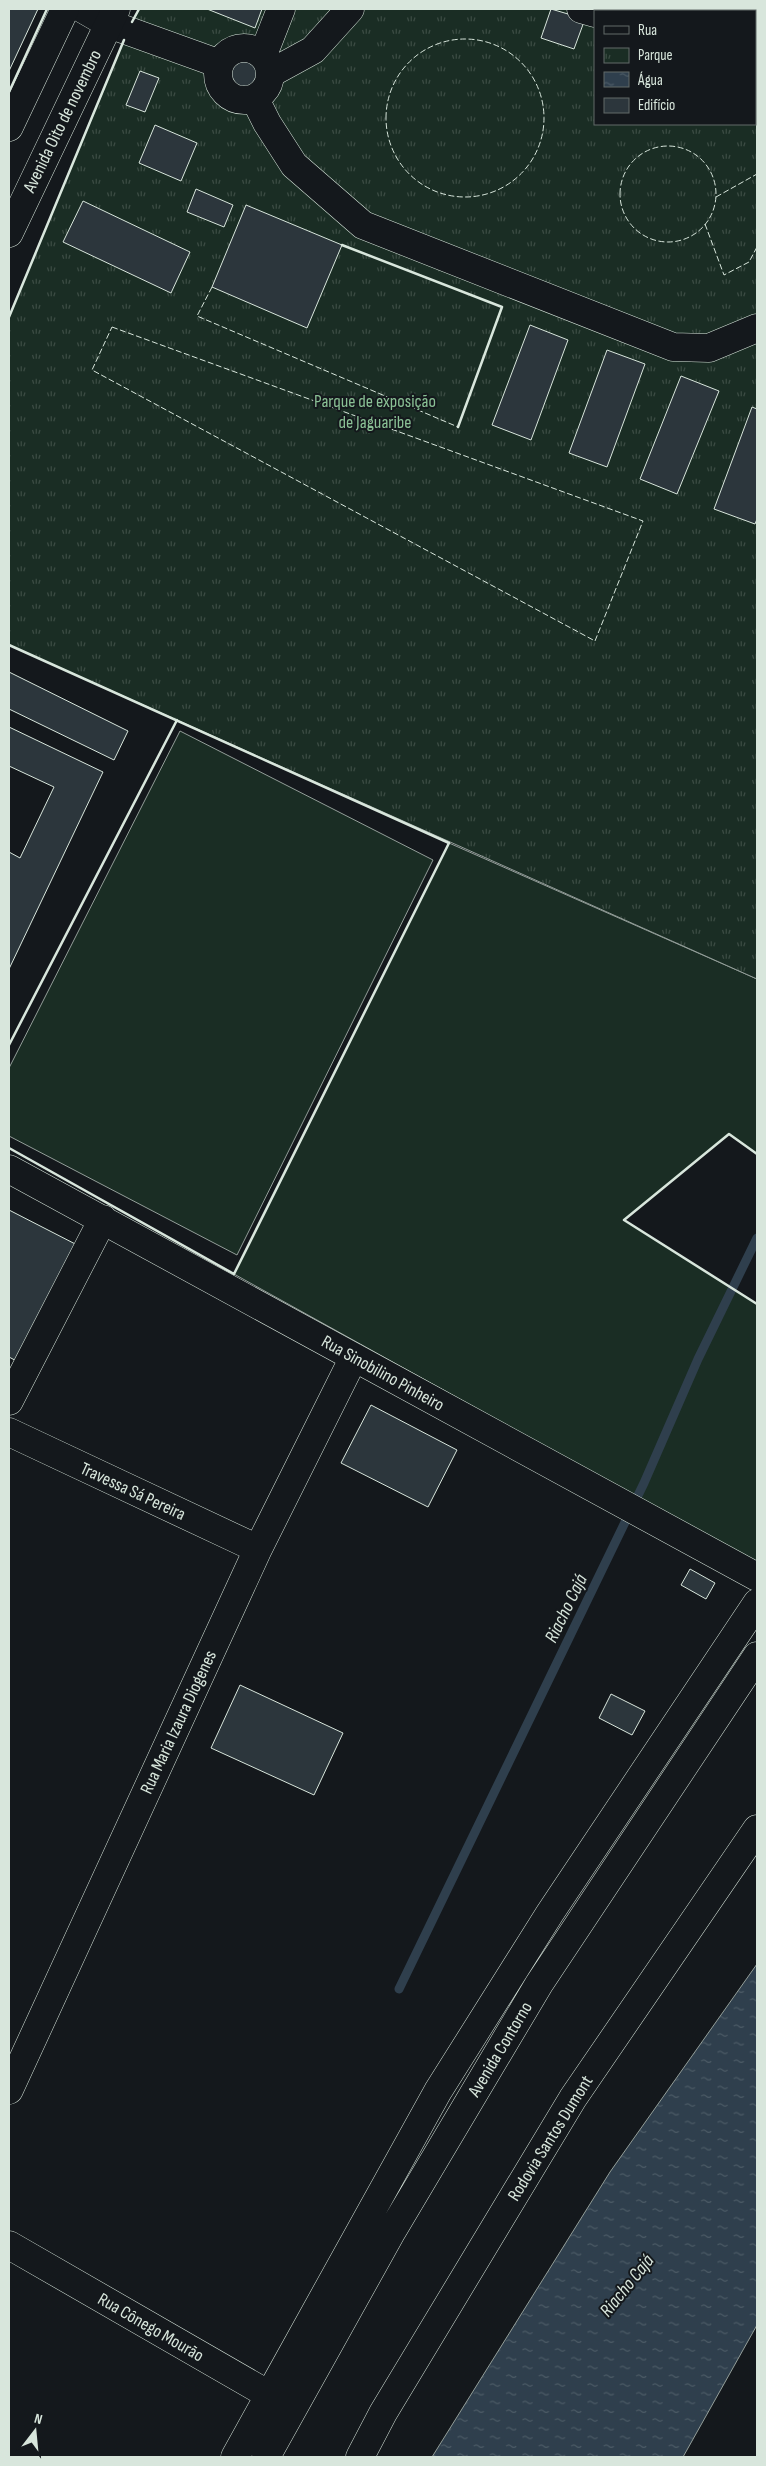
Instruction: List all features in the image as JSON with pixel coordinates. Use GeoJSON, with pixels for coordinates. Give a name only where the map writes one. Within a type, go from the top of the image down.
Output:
{"type":"FeatureCollection","features":[{"type":"Feature","properties":{"kind":"main road"},"geometry":{"type":"LineString","coordinates":[[9,126],[65,9]]}},
{"type":"Feature","properties":{"kind":"main road"},"geometry":{"type":"LineString","coordinates":[[83,9],[112,16],[220,64]]}},
{"type":"Feature","properties":{"kind":"main road"},"geometry":{"type":"LineString","coordinates":[[267,64],[244,48],[234,50],[225,55],[220,64],[217,74],[219,84],[225,93],[234,99],[244,101],[255,99],[264,92],[269,83],[267,64],[281,9]]}},
{"type":"Feature","properties":{"kind":"main road"},"geometry":{"type":"LineString","coordinates":[[267,64],[313,50],[350,9]]}},
{"type":"Feature","properties":{"kind":"main road","name":"Avenida Oito de novembro"},"geometry":{"type":"LineString","coordinates":[[9,233],[112,16]]}},
{"type":"Feature","properties":{"kind":"main road"},"geometry":{"type":"LineString","coordinates":[[255,99],[267,123],[294,165],[363,224],[673,347],[709,348],[757,328]]}},
{"type":"Feature","properties":{"kind":"main road","name":"Rua Sinobilino Pinheiro"},"geometry":{"type":"LineString","coordinates":[[9,1169],[757,1577]]}},
{"type":"Feature","properties":{"kind":"main road"},"geometry":{"type":"LineString","coordinates":[[9,1401],[103,1219]]}},
{"type":"Feature","properties":{"kind":"main road","name":"Rua Maria Izaura Diogenes"},"geometry":{"type":"LineString","coordinates":[[9,2090],[258,1549],[354,1356]]}},
{"type":"Feature","properties":{"kind":"main road","name":"Travessa Sá Pereira"},"geometry":{"type":"LineString","coordinates":[[9,1432],[258,1549]]}},
{"type":"Feature","properties":{"kind":"main road"},"geometry":{"type":"LineString","coordinates":[[235,2457],[385,2183],[476,2028],[550,1913],[757,1603]]}},
{"type":"Feature","properties":{"kind":"main road","name":"Avenida Contorno"},"geometry":{"type":"LineString","coordinates":[[266,2457],[392,2231],[539,1984],[757,1656]]}},
{"type":"Feature","properties":{"kind":"main road","name":"Rodovia Santos Dumont"},"geometry":{"type":"LineString","coordinates":[[360,2457],[383,2413],[573,2098],[757,1829]]}},
{"type":"Feature","properties":{"kind":"main road","name":"Rua Cônego Mourão"},"geometry":{"type":"LineString","coordinates":[[9,2245],[292,2408]]}},
{"type":"Feature","properties":{"kind":"green space","name":"Parque de exposição de Jaguaribe"},"geometry":{"type":"Polygon","coordinates":[[[139,9],[757,9],[757,979],[9,645],[9,317],[128,31],[139,9]]]}},
{"type":"Feature","properties":{"kind":"green space"},"geometry":{"type":"Polygon","coordinates":[[[180,731],[433,860],[237,1255],[9,1136],[9,1068],[180,731]]]}},
{"type":"Feature","properties":{"kind":"green space"},"geometry":{"type":"Polygon","coordinates":[[[449,843],[757,979],[757,1154],[729,1134],[624,1220],[757,1304],[757,1564],[234,1274],[449,843]]]}},
{"type":"Feature","properties":{"kind":"water"},"geometry":{"type":"Polygon","coordinates":[[[757,1964],[757,2325],[683,2457],[432,2457],[610,2172],[757,1964]]]}},
{"type":"Feature","properties":{"kind":"building"},"geometry":{"type":"Polygon","coordinates":[[[9,9],[38,9],[9,71],[9,9]]]}},
{"type":"Feature","properties":{"kind":"building"},"geometry":{"type":"Polygon","coordinates":[[[207,9],[262,9],[255,28],[207,9]]]}},
{"type":"Feature","properties":{"kind":"building"},"geometry":{"type":"Polygon","coordinates":[[[551,9],[585,19],[574,49],[541,38],[551,9]]]}},
{"type":"Feature","properties":{"kind":"building"},"geometry":{"type":"Polygon","coordinates":[[[244,55],[251,56],[257,61],[262,67],[262,81],[257,87],[251,92],[244,93],[237,92],[231,87],[226,81],[225,74],[226,67],[231,61],[237,56],[244,55]]]}},
{"type":"Feature","properties":{"kind":"building"},"geometry":{"type":"Polygon","coordinates":[[[140,71],[159,78],[145,112],[126,105],[140,71]]]}},
{"type":"Feature","properties":{"kind":"building"},"geometry":{"type":"Polygon","coordinates":[[[155,125],[197,143],[181,181],[139,163],[155,125]]]}},
{"type":"Feature","properties":{"kind":"building"},"geometry":{"type":"Polygon","coordinates":[[[196,189],[233,205],[224,227],[187,212],[196,189]]]}},
{"type":"Feature","properties":{"kind":"building"},"geometry":{"type":"Polygon","coordinates":[[[83,201],[190,252],[171,293],[63,242],[83,201]]]}},
{"type":"Feature","properties":{"kind":"building"},"geometry":{"type":"Polygon","coordinates":[[[246,205],[342,245],[307,328],[212,287],[246,205]]]}},
{"type":"Feature","properties":{"kind":"building"},"geometry":{"type":"Polygon","coordinates":[[[530,325],[568,340],[531,440],[492,425],[530,325]]]}},
{"type":"Feature","properties":{"kind":"building"},"geometry":{"type":"Polygon","coordinates":[[[607,350],[645,364],[607,467],[569,453],[607,350]]]}},
{"type":"Feature","properties":{"kind":"building"},"geometry":{"type":"Polygon","coordinates":[[[681,376],[719,391],[677,494],[640,479],[681,376]]]}},
{"type":"Feature","properties":{"kind":"building"},"geometry":{"type":"Polygon","coordinates":[[[752,407],[757,409],[757,519],[755,524],[714,509],[752,407]]]}},
{"type":"Feature","properties":{"kind":"building"},"geometry":{"type":"Polygon","coordinates":[[[9,672],[128,731],[114,760],[9,709],[9,672]]]}},
{"type":"Feature","properties":{"kind":"building"},"geometry":{"type":"Polygon","coordinates":[[[9,727],[103,772],[9,969],[9,852],[20,858],[54,787],[9,766],[9,727]]]}},
{"type":"Feature","properties":{"kind":"building"},"geometry":{"type":"Polygon","coordinates":[[[9,1210],[85,1249],[24,1365],[9,1357],[9,1210]]]}},
{"type":"Feature","properties":{"kind":"building"},"geometry":{"type":"Polygon","coordinates":[[[371,1405],[457,1450],[428,1507],[341,1463],[371,1405]]]}},
{"type":"Feature","properties":{"kind":"building"},"geometry":{"type":"Polygon","coordinates":[[[690,1569],[715,1583],[706,1599],[681,1585],[690,1569]]]}},
{"type":"Feature","properties":{"kind":"building"},"geometry":{"type":"Polygon","coordinates":[[[240,1685],[343,1733],[314,1795],[211,1748],[240,1685]]]}},
{"type":"Feature","properties":{"kind":"building"},"geometry":{"type":"Polygon","coordinates":[[[611,1694],[645,1711],[632,1735],[599,1718],[611,1694]]]}},
{"type":"Feature","properties":{"kind":"waterway","name":"Riacho Cajá"},"geometry":{"type":"LineString","coordinates":[[399,1989],[644,1483],[698,1359],[757,1238]]}},
{"type":"Feature","properties":{"kind":"fence"},"geometry":{"type":"LineString","coordinates":[[473,39],[488,42],[502,48],[521,62],[531,74],[541,95],[544,118],[541,141],[531,162],[521,174],[509,184],[488,194],[473,197],[457,197],[442,194],[421,184],[399,162],[387,133],[386,110],[389,95],[399,74],[421,52],[450,40],[473,39]]}},
{"type":"Feature","properties":{"kind":"fence"},"geometry":{"type":"LineString","coordinates":[[668,146],[686,150],[702,160],[712,176],[716,194],[712,212],[702,228],[686,238],[668,242],[650,238],[634,228],[624,212],[620,194],[624,176],[634,160],[650,150],[668,146]]}},
{"type":"Feature","properties":{"kind":"fence"},"geometry":{"type":"LineString","coordinates":[[716,197],[757,174]]}},
{"type":"Feature","properties":{"kind":"fence"},"geometry":{"type":"LineString","coordinates":[[705,224],[724,275],[749,262],[757,247]]}},
{"type":"Feature","properties":{"kind":"fence"},"geometry":{"type":"LineString","coordinates":[[212,287],[197,316],[458,427]]}},
{"type":"Feature","properties":{"kind":"fence"},"geometry":{"type":"LineString","coordinates":[[112,327],[643,521],[595,641],[92,370],[112,327]]}},
{"type":"Feature","properties":{"kind":"wall"},"geometry":{"type":"LineString","coordinates":[[9,92],[47,9]]}},
{"type":"Feature","properties":{"kind":"wall"},"geometry":{"type":"LineString","coordinates":[[132,22],[139,9]]}},
{"type":"Feature","properties":{"kind":"wall"},"geometry":{"type":"LineString","coordinates":[[9,317],[124,40]]}},
{"type":"Feature","properties":{"kind":"wall"},"geometry":{"type":"LineString","coordinates":[[342,245],[502,307],[458,427]]}},
{"type":"Feature","properties":{"kind":"wall"},"geometry":{"type":"LineString","coordinates":[[9,645],[449,843],[234,1274],[9,1148]]}},
{"type":"Feature","properties":{"kind":"wall"},"geometry":{"type":"LineString","coordinates":[[9,1045],[177,720]]}},
{"type":"Feature","properties":{"kind":"wall"},"geometry":{"type":"LineString","coordinates":[[757,1154],[729,1134],[624,1220],[757,1304]]}}]}
